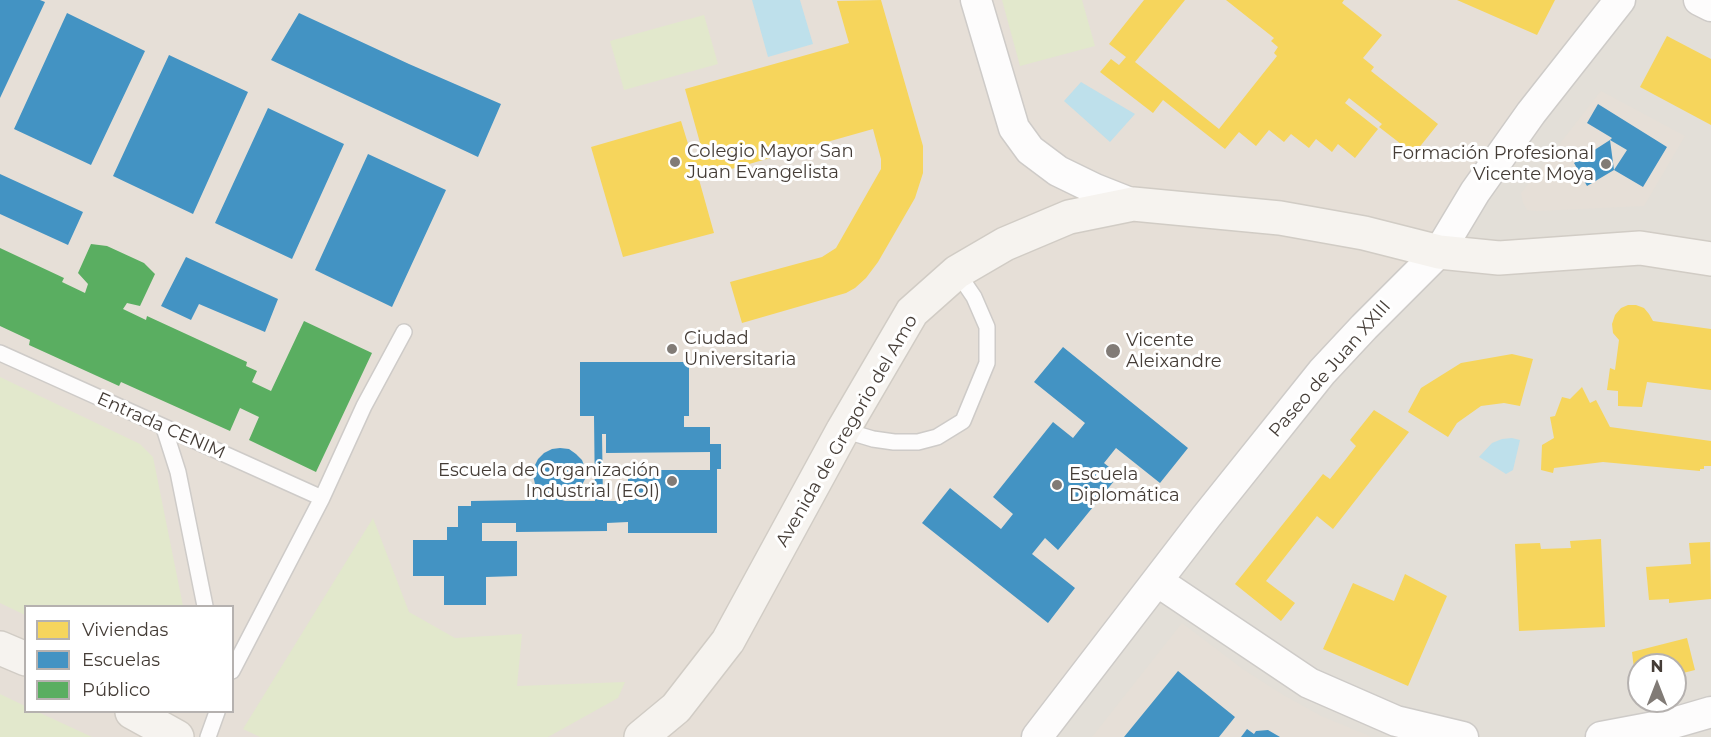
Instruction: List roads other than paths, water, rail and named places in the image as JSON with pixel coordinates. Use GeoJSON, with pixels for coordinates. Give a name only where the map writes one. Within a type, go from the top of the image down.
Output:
{"type":"FeatureCollection","features":[{"type":"Feature","properties":{"kind":"street"},"geometry":{"type":"LineString","coordinates":[[976,0],[1014,128],[1030,150],[1058,171],[1133,204]]}},
{"type":"Feature","properties":{"kind":"street","name":"Paseo de Juan XXIII"},"geometry":{"type":"LineString","coordinates":[[1037,737],[1206,517],[1322,372],[1439,252],[1475,192],[1525,122],[1620,0]]}},
{"type":"Feature","properties":{"kind":"street"},"geometry":{"type":"LineString","coordinates":[[1699,0],[1711,6]]}},
{"type":"Feature","properties":{"kind":"street","name":"Avenida de Gregorio del Amo"},"geometry":{"type":"LineString","coordinates":[[641,737],[676,708],[728,641],[843,430],[912,312],[957,272],[1005,244],[1069,217],[1133,204],[1280,218],[1355,231],[1439,252],[1513,258],[1640,248],[1711,259]]}},
{"type":"Feature","properties":{"kind":"street"},"geometry":{"type":"LineString","coordinates":[[1157,581],[1309,683],[1396,721],[1459,737]]}},
{"type":"Feature","properties":{"kind":"street"},"geometry":{"type":"LineString","coordinates":[[0,648],[24,658]]}},
{"type":"Feature","properties":{"kind":"street"},"geometry":{"type":"LineString","coordinates":[[1601,737],[1670,724],[1711,712]]}},
{"type":"Feature","properties":{"kind":"street"},"geometry":{"type":"LineString","coordinates":[[135,713],[177,737]]}},
{"type":"Feature","properties":{"kind":"lane"},"geometry":{"type":"LineString","coordinates":[[843,430],[884,441],[918,442],[937,437],[963,421],[987,363],[987,327],[974,297],[957,272]]}},
{"type":"Feature","properties":{"kind":"lane"},"geometry":{"type":"LineString","coordinates":[[234,667],[322,498],[364,405],[404,332]]}},
{"type":"Feature","properties":{"kind":"lane","name":"Entrada CENIM"},"geometry":{"type":"LineString","coordinates":[[0,353],[322,498]]}},
{"type":"Feature","properties":{"kind":"lane"},"geometry":{"type":"LineString","coordinates":[[164,428],[178,472],[205,605]]}},
{"type":"Feature","properties":{"kind":"lane"},"geometry":{"type":"LineString","coordinates":[[208,737],[216,713]]}},
{"type":"Feature","properties":{"kind":"water"},"geometry":{"type":"Polygon","coordinates":[[[752,0],[800,0],[813,44],[768,57],[752,0]]]}},
{"type":"Feature","properties":{"kind":"water"},"geometry":{"type":"Polygon","coordinates":[[[1081,82],[1135,114],[1110,142],[1064,101],[1081,82]]]}},
{"type":"Feature","properties":{"kind":"water"},"geometry":{"type":"Polygon","coordinates":[[[1512,438],[1520,440],[1513,470],[1506,474],[1479,457],[1492,443],[1512,438]]]}},
{"type":"Feature","properties":{"kind":"place","name":"Colegio Mayor San Juan Evangelista"},"geometry":{"type":"Point","coordinates":[675,162]}},
{"type":"Feature","properties":{"kind":"place","name":"Formación Profesional Vicente Moya"},"geometry":{"type":"Point","coordinates":[1606,164]}},
{"type":"Feature","properties":{"kind":"place","name":"Ciudad Universitaria"},"geometry":{"type":"Point","coordinates":[672,349]}},
{"type":"Feature","properties":{"kind":"place","name":"Vicente Aleixandre"},"geometry":{"type":"Point","coordinates":[1113,351]}},
{"type":"Feature","properties":{"kind":"place","name":"Escuela de Organización Industrial (EOI)"},"geometry":{"type":"Point","coordinates":[672,481]}},
{"type":"Feature","properties":{"kind":"place","name":"Escuela Diplomática"},"geometry":{"type":"Point","coordinates":[1057,485]}}]}
